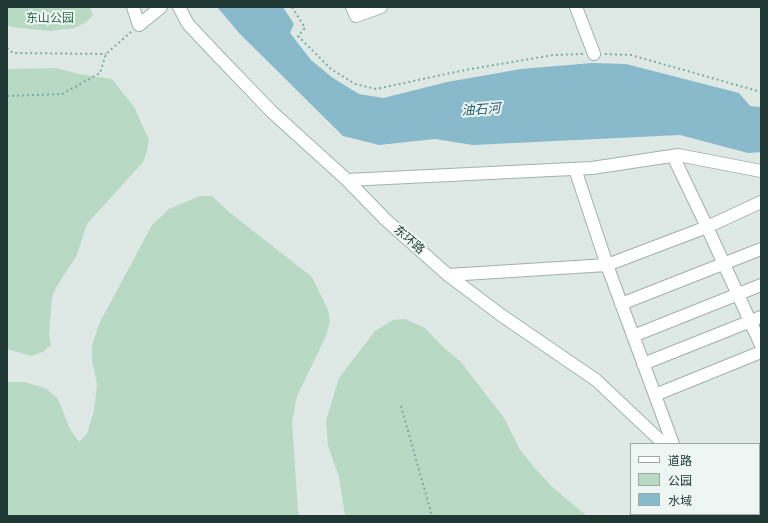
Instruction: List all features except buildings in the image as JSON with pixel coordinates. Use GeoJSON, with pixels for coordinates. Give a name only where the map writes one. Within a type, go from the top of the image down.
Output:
{"type":"FeatureCollection","features":[{"type":"Feature","properties":{"kind":"street"},"geometry":{"type":"LineString","coordinates":[[133,7],[139,25],[161,7]]}},
{"type":"Feature","properties":{"kind":"street","name":"东环路"},"geometry":{"type":"LineString","coordinates":[[179,7],[188,24],[272,112],[347,180],[386,220],[448,274],[501,315],[596,380],[663,443]]}},
{"type":"Feature","properties":{"kind":"street"},"geometry":{"type":"LineString","coordinates":[[354,11],[381,7]]}},
{"type":"Feature","properties":{"kind":"street"},"geometry":{"type":"LineString","coordinates":[[576,7],[594,54]]}},
{"type":"Feature","properties":{"kind":"street"},"geometry":{"type":"LineString","coordinates":[[347,180],[592,168],[673,156],[761,171]]}},
{"type":"Feature","properties":{"kind":"street"},"geometry":{"type":"LineString","coordinates":[[673,156],[738,294],[756,319],[761,345]]}},
{"type":"Feature","properties":{"kind":"street"},"geometry":{"type":"LineString","coordinates":[[575,169],[607,265],[673,443]]}},
{"type":"Feature","properties":{"kind":"street"},"geometry":{"type":"LineString","coordinates":[[448,274],[607,265],[707,227],[761,202]]}},
{"type":"Feature","properties":{"kind":"street"},"geometry":{"type":"LineString","coordinates":[[621,304],[761,249]]}},
{"type":"Feature","properties":{"kind":"street"},"geometry":{"type":"LineString","coordinates":[[633,336],[761,285]]}},
{"type":"Feature","properties":{"kind":"street"},"geometry":{"type":"LineString","coordinates":[[643,364],[756,319]]}},
{"type":"Feature","properties":{"kind":"street"},"geometry":{"type":"LineString","coordinates":[[655,395],[761,352]]}},
{"type":"Feature","properties":{"kind":"path"},"geometry":{"type":"LineString","coordinates":[[292,7],[306,28],[298,36],[332,69],[355,84],[376,89],[465,70],[553,55],[594,54],[631,55],[761,92]]}},
{"type":"Feature","properties":{"kind":"path"},"geometry":{"type":"LineString","coordinates":[[7,96],[62,94],[100,74],[106,54],[139,25]]}},
{"type":"Feature","properties":{"kind":"path"},"geometry":{"type":"LineString","coordinates":[[7,48],[14,53],[106,54]]}},
{"type":"Feature","properties":{"kind":"path"},"geometry":{"type":"LineString","coordinates":[[401,406],[432,516]]}},
{"type":"Feature","properties":{"kind":"green space","name":"东山公园"},"geometry":{"type":"Polygon","coordinates":[[[7,7],[90,7],[93,15],[85,23],[74,28],[50,31],[12,27],[7,25],[7,7]]]}},
{"type":"Feature","properties":{"kind":"green space"},"geometry":{"type":"Polygon","coordinates":[[[56,68],[79,74],[112,79],[134,107],[149,140],[143,162],[87,224],[77,255],[57,286],[52,297],[49,334],[51,345],[43,352],[31,356],[7,349],[7,69],[56,68]]]}},
{"type":"Feature","properties":{"kind":"green space"},"geometry":{"type":"Polygon","coordinates":[[[200,196],[212,196],[229,212],[312,277],[328,310],[330,321],[326,336],[297,396],[292,422],[298,511],[300,516],[7,516],[7,382],[25,382],[47,389],[58,399],[70,429],[79,442],[87,434],[94,410],[97,384],[92,360],[92,345],[99,324],[152,225],[169,209],[200,196]]]}},
{"type":"Feature","properties":{"kind":"green space"},"geometry":{"type":"Polygon","coordinates":[[[405,319],[425,328],[443,347],[461,362],[504,418],[520,450],[551,486],[587,516],[345,516],[339,477],[328,446],[326,421],[339,378],[375,331],[393,320],[405,319]]]}},
{"type":"Feature","properties":{"kind":"water","name":"油石河"},"geometry":{"type":"Polygon","coordinates":[[[217,7],[283,7],[294,24],[290,33],[311,60],[333,78],[359,94],[383,98],[447,82],[521,69],[592,63],[626,64],[739,93],[750,106],[761,107],[761,152],[748,153],[680,135],[473,145],[435,139],[379,145],[343,136],[240,34],[217,7]]]}}]}
